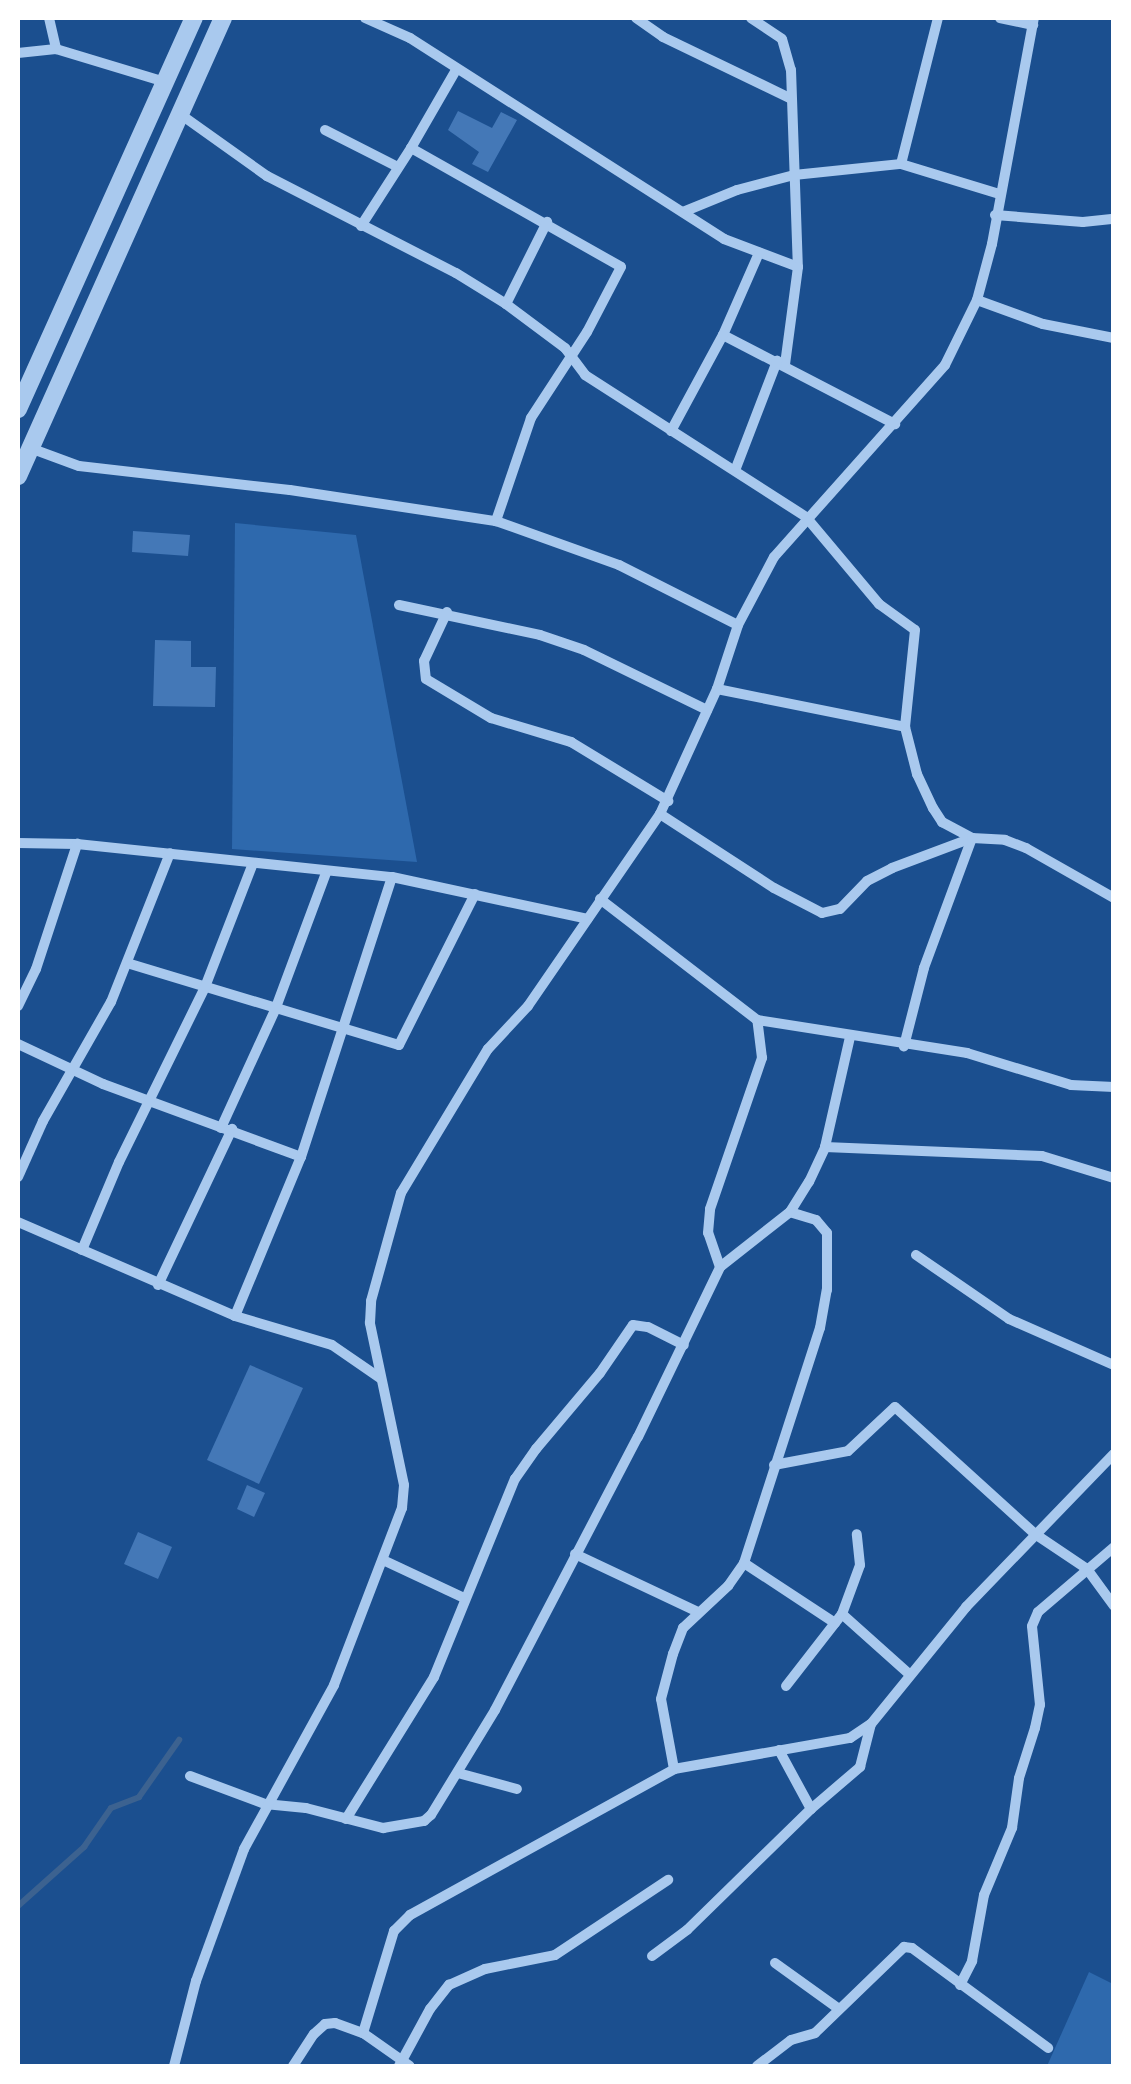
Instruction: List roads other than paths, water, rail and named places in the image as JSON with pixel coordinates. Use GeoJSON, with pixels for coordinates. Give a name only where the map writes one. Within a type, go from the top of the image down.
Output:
{"type":"FeatureCollection","features":[{"type":"Feature","properties":{"kind":"street"},"geometry":{"type":"LineString","coordinates":[[49,18],[56,50]]}},
{"type":"Feature","properties":{"kind":"street"},"geometry":{"type":"LineString","coordinates":[[18,409],[194,18]]}},
{"type":"Feature","properties":{"kind":"street"},"geometry":{"type":"LineString","coordinates":[[18,476],[223,18]]}},
{"type":"Feature","properties":{"kind":"street"},"geometry":{"type":"LineString","coordinates":[[364,18],[410,38],[724,239],[798,266]]}},
{"type":"Feature","properties":{"kind":"street"},"geometry":{"type":"LineString","coordinates":[[636,18],[663,37],[790,98]]}},
{"type":"Feature","properties":{"kind":"street"},"geometry":{"type":"LineString","coordinates":[[736,468],[781,363],[798,266],[790,53],[772,30],[751,18]]}},
{"type":"Feature","properties":{"kind":"street"},"geometry":{"type":"LineString","coordinates":[[900,164],[938,18]]}},
{"type":"Feature","properties":{"kind":"street"},"geometry":{"type":"LineString","coordinates":[[174,2066],[196,1982],[265,1804],[334,1685],[404,1496],[370,1323],[372,1300],[402,1193],[488,1049],[528,1006],[668,801],[717,689],[738,624],[774,557],[945,365],[977,300],[1034,21],[1000,18]]}},
{"type":"Feature","properties":{"kind":"street"},"geometry":{"type":"LineString","coordinates":[[18,52],[56,50],[165,82]]}},
{"type":"Feature","properties":{"kind":"street"},"geometry":{"type":"LineString","coordinates":[[361,226],[456,70]]}},
{"type":"Feature","properties":{"kind":"street"},"geometry":{"type":"LineString","coordinates":[[180,114],[268,176],[456,273],[506,304],[572,356],[585,375],[671,432],[736,468],[806,517],[879,604],[915,630],[906,727],[917,774],[942,822],[972,838]]}},
{"type":"Feature","properties":{"kind":"street"},"geometry":{"type":"LineString","coordinates":[[326,130],[398,168]]}},
{"type":"Feature","properties":{"kind":"street"},"geometry":{"type":"LineString","coordinates":[[411,148],[620,265],[572,356],[548,388],[522,436],[496,522]]}},
{"type":"Feature","properties":{"kind":"street"},"geometry":{"type":"LineString","coordinates":[[683,212],[737,190],[794,175],[900,164],[999,194]]}},
{"type":"Feature","properties":{"kind":"street"},"geometry":{"type":"LineString","coordinates":[[995,215],[1084,222],[1114,219]]}},
{"type":"Feature","properties":{"kind":"street"},"geometry":{"type":"LineString","coordinates":[[506,304],[548,222]]}},
{"type":"Feature","properties":{"kind":"street"},"geometry":{"type":"LineString","coordinates":[[671,432],[760,252]]}},
{"type":"Feature","properties":{"kind":"street"},"geometry":{"type":"LineString","coordinates":[[977,300],[1043,324],[1114,338]]}},
{"type":"Feature","properties":{"kind":"street"},"geometry":{"type":"LineString","coordinates":[[722,335],[894,424]]}},
{"type":"Feature","properties":{"kind":"street"},"geometry":{"type":"LineString","coordinates":[[30,448],[79,466],[271,488],[496,522],[619,565],[738,624]]}},
{"type":"Feature","properties":{"kind":"street"},"geometry":{"type":"LineString","coordinates":[[399,605],[446,612],[584,650],[707,710]]}},
{"type":"Feature","properties":{"kind":"street"},"geometry":{"type":"LineString","coordinates":[[446,612],[424,661],[426,678],[492,718],[571,742],[668,801]]}},
{"type":"Feature","properties":{"kind":"street"},"geometry":{"type":"LineString","coordinates":[[717,689],[906,727]]}},
{"type":"Feature","properties":{"kind":"street"},"geometry":{"type":"LineString","coordinates":[[660,814],[786,896],[822,913],[840,909],[867,882],[892,868],[972,838],[1005,840],[1026,848],[1114,898]]}},
{"type":"Feature","properties":{"kind":"street"},"geometry":{"type":"LineString","coordinates":[[904,1046],[929,954],[972,838]]}},
{"type":"Feature","properties":{"kind":"street"},"geometry":{"type":"LineString","coordinates":[[18,843],[77,844],[392,877],[588,918]]}},
{"type":"Feature","properties":{"kind":"street"},"geometry":{"type":"LineString","coordinates":[[18,1006],[36,968],[77,844]]}},
{"type":"Feature","properties":{"kind":"street"},"geometry":{"type":"LineString","coordinates":[[18,1177],[71,1070],[111,1002],[170,853]]}},
{"type":"Feature","properties":{"kind":"street"},"geometry":{"type":"LineString","coordinates":[[82,1250],[119,1162],[205,987],[253,863]]}},
{"type":"Feature","properties":{"kind":"street"},"geometry":{"type":"LineString","coordinates":[[158,1285],[275,1010],[326,873]]}},
{"type":"Feature","properties":{"kind":"street"},"geometry":{"type":"LineString","coordinates":[[235,1316],[301,1157],[392,877]]}},
{"type":"Feature","properties":{"kind":"street"},"geometry":{"type":"LineString","coordinates":[[126,963],[275,1010],[401,1043],[475,894]]}},
{"type":"Feature","properties":{"kind":"street"},"geometry":{"type":"LineString","coordinates":[[600,899],[757,1020],[967,1053],[1071,1085],[1114,1087]]}},
{"type":"Feature","properties":{"kind":"street"},"geometry":{"type":"LineString","coordinates":[[720,1267],[708,1233],[710,1209],[762,1058],[757,1020]]}},
{"type":"Feature","properties":{"kind":"street"},"geometry":{"type":"LineString","coordinates":[[190,1776],[265,1804],[383,1828],[424,1821],[458,1773],[684,1345],[720,1267],[790,1212],[825,1147],[850,1037]]}},
{"type":"Feature","properties":{"kind":"street"},"geometry":{"type":"LineString","coordinates":[[18,1044],[151,1103],[301,1157]]}},
{"type":"Feature","properties":{"kind":"street"},"geometry":{"type":"LineString","coordinates":[[825,1147],[1042,1156],[1114,1178]]}},
{"type":"Feature","properties":{"kind":"street"},"geometry":{"type":"LineString","coordinates":[[674,1769],[662,1700],[683,1628],[728,1586],[744,1563],[820,1328],[826,1290],[826,1233],[816,1220],[790,1212]]}},
{"type":"Feature","properties":{"kind":"street"},"geometry":{"type":"LineString","coordinates":[[18,1222],[235,1316],[332,1346],[380,1378]]}},
{"type":"Feature","properties":{"kind":"street"},"geometry":{"type":"LineString","coordinates":[[916,1255],[1010,1318],[1114,1365]]}},
{"type":"Feature","properties":{"kind":"street"},"geometry":{"type":"LineString","coordinates":[[346,1819],[417,1709],[448,1647],[464,1598],[515,1479],[600,1373],[625,1334],[640,1324],[684,1345]]}},
{"type":"Feature","properties":{"kind":"street"},"geometry":{"type":"LineString","coordinates":[[774,1465],[848,1451],[895,1407],[1035,1534],[1087,1569],[1114,1606]]}},
{"type":"Feature","properties":{"kind":"street"},"geometry":{"type":"LineString","coordinates":[[652,1956],[687,1930],[860,1767],[872,1724],[909,1674],[1035,1534],[1114,1454]]}},
{"type":"Feature","properties":{"kind":"street"},"geometry":{"type":"LineString","coordinates":[[786,1686],[838,1618],[860,1564],[857,1534]]}},
{"type":"Feature","properties":{"kind":"street"},"geometry":{"type":"LineString","coordinates":[[960,1985],[972,1962],[984,1895],[1012,1828],[1019,1778],[1040,1705],[1032,1626],[1038,1612],[1114,1547]]}},
{"type":"Feature","properties":{"kind":"street"},"geometry":{"type":"LineString","coordinates":[[575,1554],[698,1612]]}},
{"type":"Feature","properties":{"kind":"street"},"geometry":{"type":"LineString","coordinates":[[383,1560],[464,1598]]}},
{"type":"Feature","properties":{"kind":"street"},"geometry":{"type":"LineString","coordinates":[[744,1563],[838,1618],[909,1674]]}},
{"type":"Feature","properties":{"kind":"street"},"geometry":{"type":"LineString","coordinates":[[362,2033],[400,1923],[674,1769],[850,1738],[872,1724]]}},
{"type":"Feature","properties":{"kind":"street"},"geometry":{"type":"LineString","coordinates":[[779,1750],[811,1810]]}},
{"type":"Feature","properties":{"kind":"street"},"geometry":{"type":"LineString","coordinates":[[458,1773],[517,1789]]}},
{"type":"Feature","properties":{"kind":"street"},"geometry":{"type":"LineString","coordinates":[[293,2066],[325,2024],[362,2033],[404,2065],[430,2009],[449,1985],[485,1968],[555,1955],[668,1880]]}},
{"type":"Feature","properties":{"kind":"street"},"geometry":{"type":"LineString","coordinates":[[757,2066],[792,2040],[815,2033],[904,1947],[912,1948],[1048,2048]]}},
{"type":"Feature","properties":{"kind":"street"},"geometry":{"type":"LineString","coordinates":[[775,1963],[839,2009]]}},
{"type":"Feature","properties":{"kind":"waterway"},"geometry":{"type":"LineString","coordinates":[[18,1906],[84,1847],[111,1808],[139,1797],[179,1740]]}}]}
